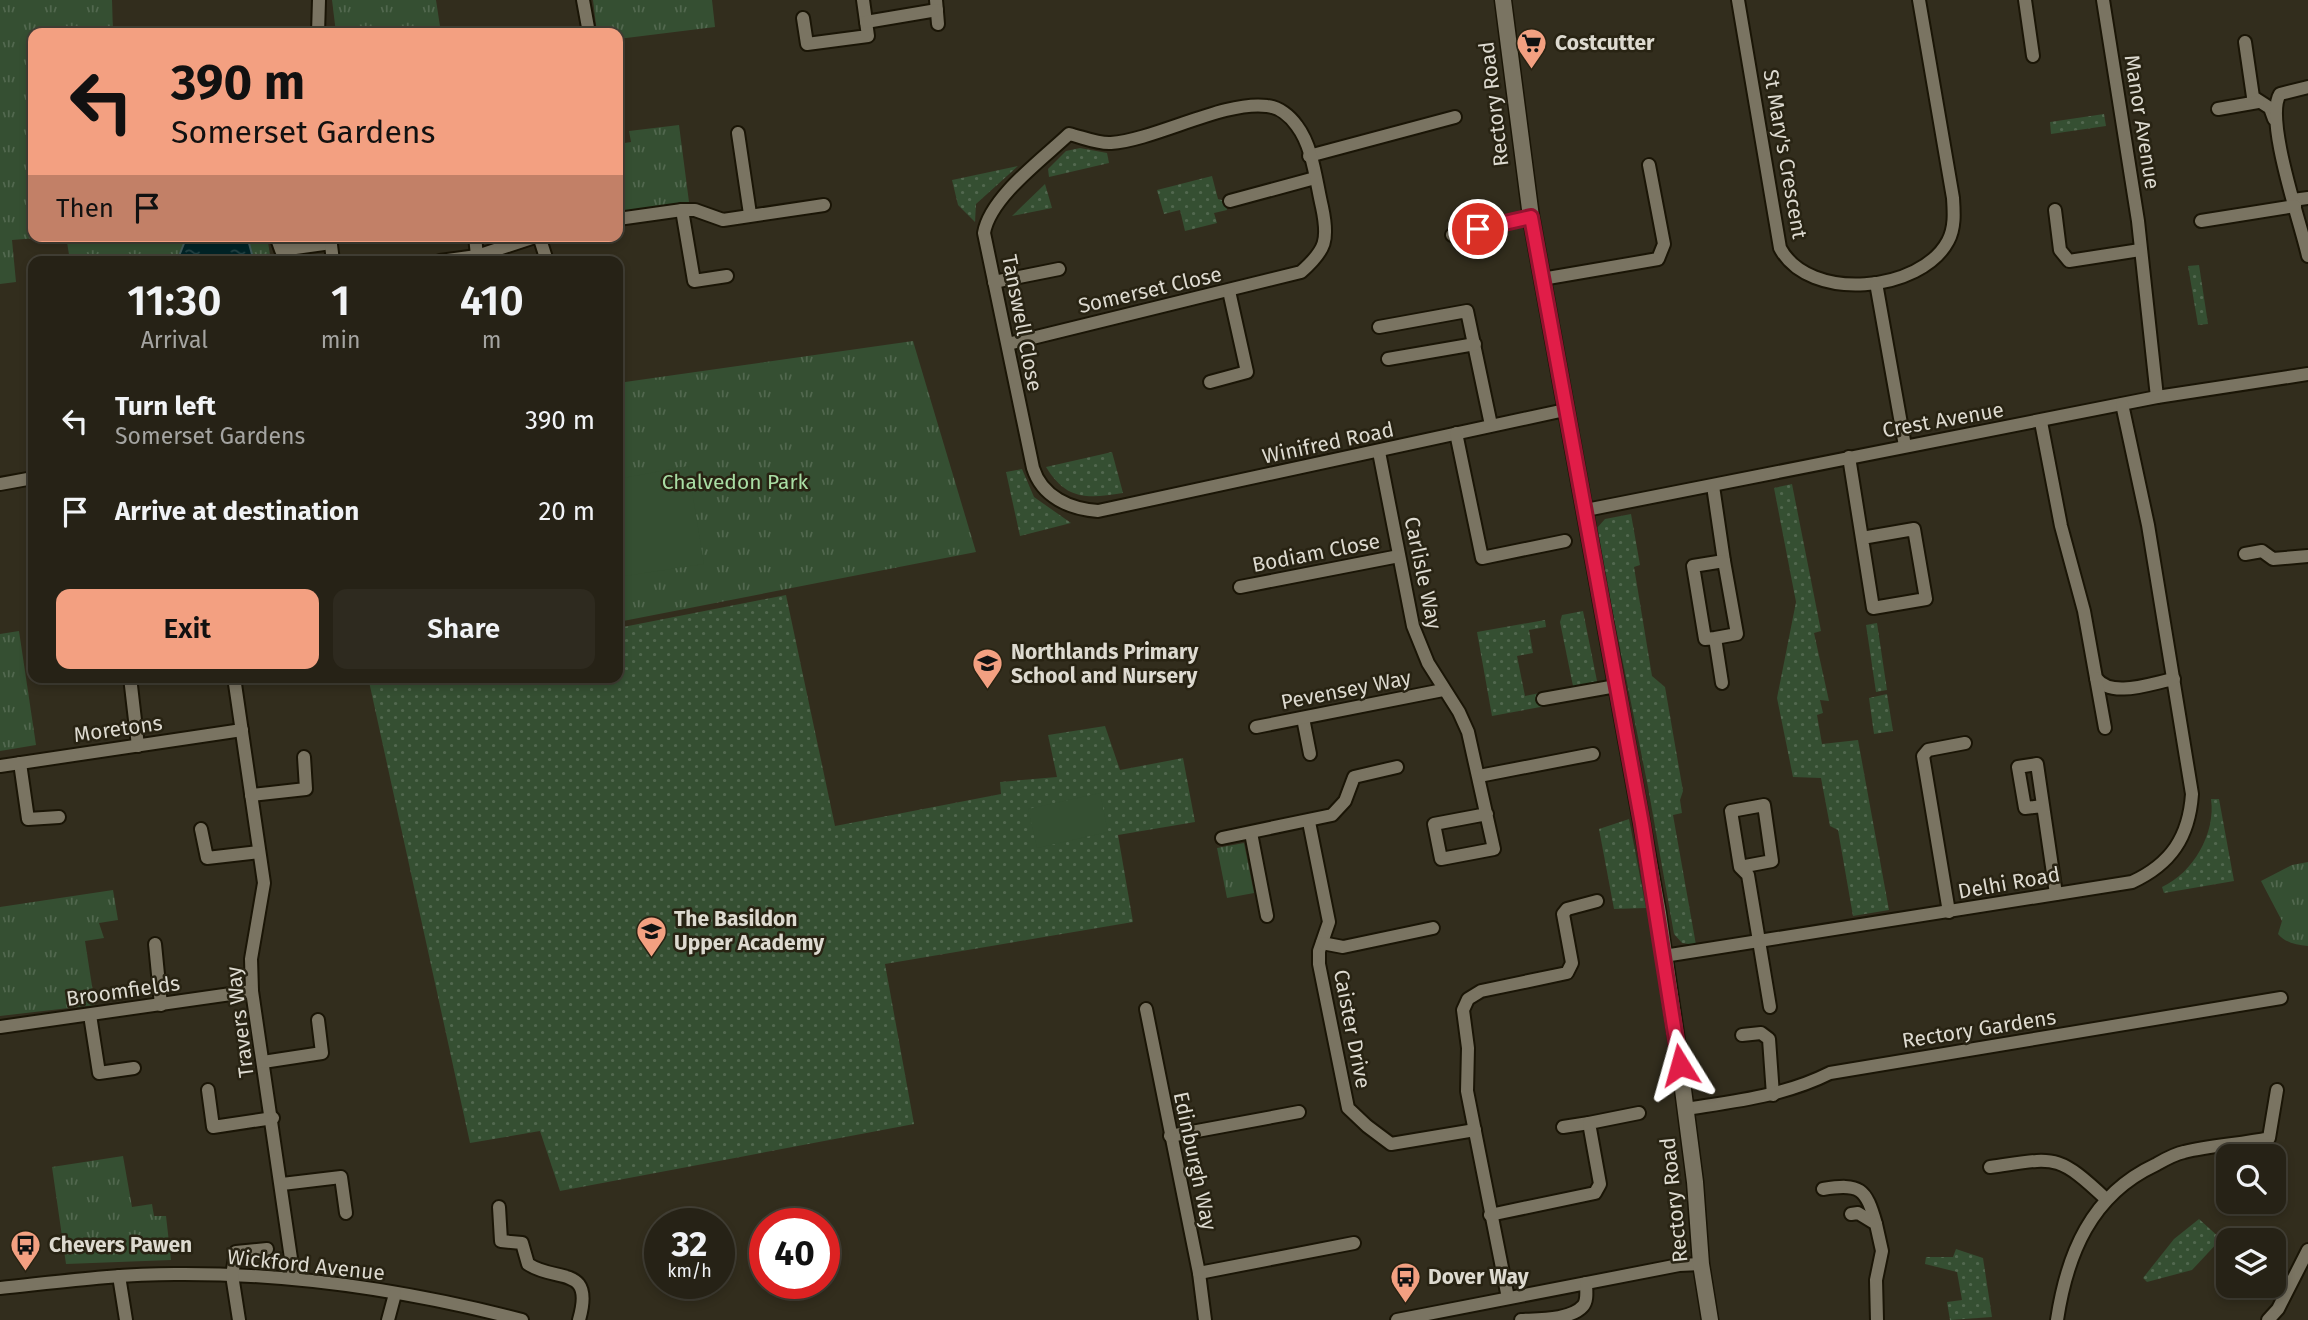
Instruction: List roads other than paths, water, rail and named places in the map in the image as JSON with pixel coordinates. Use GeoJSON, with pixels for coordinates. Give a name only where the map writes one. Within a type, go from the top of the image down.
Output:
{"type":"FeatureCollection","features":[{"type":"Feature","properties":{"kind":"street"},"geometry":{"type":"LineString","coordinates":[[317,28],[319,0]]}},
{"type":"Feature","properties":{"kind":"street"},"geometry":{"type":"LineString","coordinates":[[583,0],[588,28]]}},
{"type":"Feature","properties":{"kind":"street"},"geometry":{"type":"LineString","coordinates":[[803,18],[807,44],[867,36],[863,0]]}},
{"type":"Feature","properties":{"kind":"street","name":"Rectory Road"},"geometry":{"type":"LineString","coordinates":[[1503,0],[1531,217],[1579,492],[1586,510],[1664,956],[1686,1109],[1702,1246],[1701,1264],[1710,1320]]}},
{"type":"Feature","properties":{"kind":"street","name":"St Mary's Crescent"},"geometry":{"type":"LineString","coordinates":[[1738,0],[1780,248],[1794,268],[1812,278],[1838,285],[1876,283],[1912,271],[1938,255],[1948,241],[1954,222],[1953,198],[1919,0]]}},
{"type":"Feature","properties":{"kind":"street"},"geometry":{"type":"LineString","coordinates":[[2025,0],[2033,57]]}},
{"type":"Feature","properties":{"kind":"street","name":"Manor Avenue"},"geometry":{"type":"LineString","coordinates":[[2104,0],[2140,250],[2157,397]]}},
{"type":"Feature","properties":{"kind":"street"},"geometry":{"type":"LineString","coordinates":[[866,22],[937,11]]}},
{"type":"Feature","properties":{"kind":"street"},"geometry":{"type":"LineString","coordinates":[[2245,42],[2253,97],[2270,108],[2276,124],[2308,256]]}},
{"type":"Feature","properties":{"kind":"street"},"geometry":{"type":"LineString","coordinates":[[2276,124],[2276,99],[2280,94],[2308,87]]}},
{"type":"Feature","properties":{"kind":"street"},"geometry":{"type":"LineString","coordinates":[[2218,108],[2258,102]]}},
{"type":"Feature","properties":{"kind":"street","name":"Tanswell Close"},"geometry":{"type":"LineString","coordinates":[[1098,511],[1063,503],[1051,496],[1035,476],[984,233],[985,223],[1003,197],[1069,134],[1112,143],[1241,108],[1267,106],[1287,114],[1296,124],[1309,156]]}},
{"type":"Feature","properties":{"kind":"street"},"geometry":{"type":"LineString","coordinates":[[1230,201],[1315,178],[1309,156],[1455,117]]}},
{"type":"Feature","properties":{"kind":"street"},"geometry":{"type":"LineString","coordinates":[[738,132],[750,215]]}},
{"type":"Feature","properties":{"kind":"street"},"geometry":{"type":"LineString","coordinates":[[1542,279],[1658,259],[1664,244],[1649,166]]}},
{"type":"Feature","properties":{"kind":"street","name":"Somerset Close"},"geometry":{"type":"LineString","coordinates":[[1008,344],[1301,272],[1320,256],[1325,243],[1325,222],[1315,178]]}},
{"type":"Feature","properties":{"kind":"street"},"geometry":{"type":"LineString","coordinates":[[2201,221],[2308,198]]}},
{"type":"Feature","properties":{"kind":"street"},"geometry":{"type":"LineString","coordinates":[[623,218],[682,210],[695,211],[719,220],[824,205]]}},
{"type":"Feature","properties":{"kind":"street"},"geometry":{"type":"LineString","coordinates":[[682,210],[694,281],[727,276]]}},
{"type":"Feature","properties":{"kind":"street"},"geometry":{"type":"LineString","coordinates":[[2055,210],[2060,250],[2069,261],[2140,250]]}},
{"type":"Feature","properties":{"kind":"street"},"geometry":{"type":"LineString","coordinates":[[1452,235],[1531,217]]}},
{"type":"Feature","properties":{"kind":"street"},"geometry":{"type":"LineString","coordinates":[[277,242],[282,250],[320,242]]}},
{"type":"Feature","properties":{"kind":"street"},"geometry":{"type":"LineString","coordinates":[[476,242],[477,256],[520,242]]}},
{"type":"Feature","properties":{"kind":"street"},"geometry":{"type":"LineString","coordinates":[[994,282],[1059,269]]}},
{"type":"Feature","properties":{"kind":"street"},"geometry":{"type":"LineString","coordinates":[[1876,283],[1905,446]]}},
{"type":"Feature","properties":{"kind":"street"},"geometry":{"type":"LineString","coordinates":[[1210,382],[1247,372],[1229,291]]}},
{"type":"Feature","properties":{"kind":"street"},"geometry":{"type":"LineString","coordinates":[[1379,327],[1468,311],[1491,425]]}},
{"type":"Feature","properties":{"kind":"street"},"geometry":{"type":"LineString","coordinates":[[1388,359],[1475,344]]}},
{"type":"Feature","properties":{"kind":"street","name":"Crest Avenue"},"geometry":{"type":"LineString","coordinates":[[1586,510],[2157,397],[2308,374]]}},
{"type":"Feature","properties":{"kind":"street","name":"Delhi Road"},"geometry":{"type":"LineString","coordinates":[[1664,956],[2132,882],[2160,867],[2182,839],[2189,825],[2192,794],[2148,525],[2122,404]]}},
{"type":"Feature","properties":{"kind":"street","name":"Winifred Road"},"geometry":{"type":"LineString","coordinates":[[1098,511],[1564,410]]}},
{"type":"Feature","properties":{"kind":"street"},"geometry":{"type":"LineString","coordinates":[[2041,422],[2060,526],[2084,611],[2105,728]]}},
{"type":"Feature","properties":{"kind":"street"},"geometry":{"type":"LineString","coordinates":[[1456,433],[1482,558],[1565,541]]}},
{"type":"Feature","properties":{"kind":"street","name":"Carlisle Way"},"geometry":{"type":"LineString","coordinates":[[1379,452],[1413,626],[1428,663],[1464,723],[1479,776],[1487,814],[1494,849],[1441,859],[1434,824],[1487,814]]}},
{"type":"Feature","properties":{"kind":"street"},"geometry":{"type":"LineString","coordinates":[[1849,457],[1873,608],[1926,599],[1914,529],[1862,538]]}},
{"type":"Feature","properties":{"kind":"street"},"geometry":{"type":"LineString","coordinates":[[0,484],[28,479]]}},
{"type":"Feature","properties":{"kind":"street"},"geometry":{"type":"LineString","coordinates":[[1713,486],[1737,634],[1705,639],[1693,566],[1724,561]]}},
{"type":"Feature","properties":{"kind":"street"},"geometry":{"type":"LineString","coordinates":[[2245,554],[2262,551],[2273,559],[2308,556]]}},
{"type":"Feature","properties":{"kind":"street","name":"Bodiam Close"},"geometry":{"type":"LineString","coordinates":[[1240,587],[1399,556]]}},
{"type":"Feature","properties":{"kind":"street"},"geometry":{"type":"LineString","coordinates":[[1715,638],[1722,683]]}},
{"type":"Feature","properties":{"kind":"street"},"geometry":{"type":"LineString","coordinates":[[2096,678],[2102,685],[2114,689],[2174,679]]}},
{"type":"Feature","properties":{"kind":"street"},"geometry":{"type":"LineString","coordinates":[[131,683],[138,746]]}},
{"type":"Feature","properties":{"kind":"street","name":"Travers Way"},"geometry":{"type":"LineString","coordinates":[[235,683],[264,883],[251,960],[252,991],[273,1118],[294,1279]]}},
{"type":"Feature","properties":{"kind":"street"},"geometry":{"type":"LineString","coordinates":[[1544,699],[1616,686]]}},
{"type":"Feature","properties":{"kind":"street","name":"Pevensey Way"},"geometry":{"type":"LineString","coordinates":[[1256,727],[1443,690]]}},
{"type":"Feature","properties":{"kind":"street"},"geometry":{"type":"LineString","coordinates":[[1303,718],[1310,754]]}},
{"type":"Feature","properties":{"kind":"street","name":"Moretons"},"geometry":{"type":"LineString","coordinates":[[0,766],[242,730]]}},
{"type":"Feature","properties":{"kind":"street"},"geometry":{"type":"LineString","coordinates":[[1949,912],[1923,756],[1928,750],[1965,743]]}},
{"type":"Feature","properties":{"kind":"street"},"geometry":{"type":"LineString","coordinates":[[1479,776],[1593,754]]}},
{"type":"Feature","properties":{"kind":"street"},"geometry":{"type":"LineString","coordinates":[[251,796],[306,789],[304,757]]}},
{"type":"Feature","properties":{"kind":"street"},"geometry":{"type":"LineString","coordinates":[[20,763],[28,819],[59,817]]}},
{"type":"Feature","properties":{"kind":"street"},"geometry":{"type":"LineString","coordinates":[[1222,838],[1309,822],[1332,815],[1341,808],[1353,777],[1397,767]]}},
{"type":"Feature","properties":{"kind":"street"},"geometry":{"type":"LineString","coordinates":[[1740,867],[1773,861],[1764,805],[1731,811],[1740,867],[1748,875],[1770,1007]]}},
{"type":"Feature","properties":{"kind":"street"},"geometry":{"type":"LineString","coordinates":[[2043,806],[2056,894]]}},
{"type":"Feature","properties":{"kind":"street","name":"Caister Drive"},"geometry":{"type":"LineString","coordinates":[[1309,822],[1329,922],[1319,964],[1344,1098],[1350,1111],[1391,1144],[1475,1130]]}},
{"type":"Feature","properties":{"kind":"street"},"geometry":{"type":"LineString","coordinates":[[201,829],[207,858],[259,852]]}},
{"type":"Feature","properties":{"kind":"street"},"geometry":{"type":"LineString","coordinates":[[1251,833],[1267,916]]}},
{"type":"Feature","properties":{"kind":"street"},"geometry":{"type":"LineString","coordinates":[[1508,1298],[1467,1091],[1465,1004],[1474,994],[1488,989],[1567,973],[1572,963],[1563,914],[1566,909],[1597,901]]}},
{"type":"Feature","properties":{"kind":"street","name":"Caister Drive"},"geometry":{"type":"LineString","coordinates":[[1322,943],[1343,947],[1433,928]]}},
{"type":"Feature","properties":{"kind":"street"},"geometry":{"type":"LineString","coordinates":[[155,944],[161,1005]]}},
{"type":"Feature","properties":{"kind":"street","name":"Broomfields"},"geometry":{"type":"LineString","coordinates":[[0,1027],[252,991]]}},
{"type":"Feature","properties":{"kind":"street","name":"Rectory Gardens"},"geometry":{"type":"LineString","coordinates":[[1686,1109],[1773,1095],[1800,1088],[1830,1073],[2281,998]]}},
{"type":"Feature","properties":{"kind":"street","name":"Edinburgh Way"},"geometry":{"type":"LineString","coordinates":[[1146,1009],[1199,1273],[1205,1320]]}},
{"type":"Feature","properties":{"kind":"street"},"geometry":{"type":"LineString","coordinates":[[90,1015],[99,1073],[134,1068]]}},
{"type":"Feature","properties":{"kind":"street"},"geometry":{"type":"LineString","coordinates":[[264,1062],[323,1054],[318,1020]]}},
{"type":"Feature","properties":{"kind":"street"},"geometry":{"type":"LineString","coordinates":[[1742,1035],[1761,1033],[1769,1039],[1773,1095]]}},
{"type":"Feature","properties":{"kind":"street"},"geometry":{"type":"LineString","coordinates":[[208,1090],[213,1126],[273,1118]]}},
{"type":"Feature","properties":{"kind":"street"},"geometry":{"type":"LineString","coordinates":[[2057,1320],[2063,1279],[2081,1233],[2106,1199],[2139,1172],[2182,1152],[2269,1138],[2277,1090]]}},
{"type":"Feature","properties":{"kind":"street"},"geometry":{"type":"LineString","coordinates":[[1170,1136],[1299,1112]]}},
{"type":"Feature","properties":{"kind":"street"},"geometry":{"type":"LineString","coordinates":[[1563,1127],[1639,1113]]}},
{"type":"Feature","properties":{"kind":"street"},"geometry":{"type":"LineString","coordinates":[[1490,1215],[1589,1195],[1599,1189],[1589,1123]]}},
{"type":"Feature","properties":{"kind":"street"},"geometry":{"type":"LineString","coordinates":[[1990,1167],[2051,1158],[2076,1170],[2106,1199]]}},
{"type":"Feature","properties":{"kind":"street"},"geometry":{"type":"LineString","coordinates":[[282,1184],[341,1177],[346,1213]]}},
{"type":"Feature","properties":{"kind":"street"},"geometry":{"type":"LineString","coordinates":[[1823,1189],[1847,1185],[1859,1189],[1869,1198],[1882,1251],[1876,1280],[1877,1320]]}},
{"type":"Feature","properties":{"kind":"street"},"geometry":{"type":"LineString","coordinates":[[499,1207],[501,1241],[522,1242],[528,1264],[537,1270],[568,1275],[578,1283],[583,1306],[579,1320]]}},
{"type":"Feature","properties":{"kind":"street"},"geometry":{"type":"LineString","coordinates":[[1851,1214],[1858,1213],[1876,1224]]}},
{"type":"Feature","properties":{"kind":"street"},"geometry":{"type":"LineString","coordinates":[[1199,1273],[1354,1243]]}},
{"type":"Feature","properties":{"kind":"street"},"geometry":{"type":"LineString","coordinates":[[239,1320],[232,1275],[236,1252],[267,1249]]}},
{"type":"Feature","properties":{"kind":"street"},"geometry":{"type":"LineString","coordinates":[[2268,1320],[2278,1309],[2308,1250]]}},
{"type":"Feature","properties":{"kind":"street"},"geometry":{"type":"LineString","coordinates":[[1397,1320],[1679,1265],[1701,1264]]}},
{"type":"Feature","properties":{"kind":"street","name":"Wickford Avenue"},"geometry":{"type":"LineString","coordinates":[[0,1288],[118,1276],[232,1275],[294,1279],[395,1294],[518,1320]]}},
{"type":"Feature","properties":{"kind":"street"},"geometry":{"type":"LineString","coordinates":[[118,1276],[126,1320]]}},
{"type":"Feature","properties":{"kind":"street"},"geometry":{"type":"LineString","coordinates":[[1521,1320],[1561,1318],[1584,1305],[1586,1283]]}},
{"type":"Feature","properties":{"kind":"street"},"geometry":{"type":"LineString","coordinates":[[388,1320],[395,1294]]}},
{"type":"Feature","properties":{"kind":"water"},"geometry":{"type":"Polygon","coordinates":[[[185,242],[249,242],[252,256],[179,256],[185,242]]]}},
{"type":"Feature","properties":{"kind":"place","name":"Costcutter"},"geometry":{"type":"Point","coordinates":[1532,70]}},
{"type":"Feature","properties":{"kind":"place","name":"Northlands Primary School and Nursery"},"geometry":{"type":"Point","coordinates":[988,691]}},
{"type":"Feature","properties":{"kind":"place","name":"The Basildon Upper Academy"},"geometry":{"type":"Point","coordinates":[651,958]}},
{"type":"Feature","properties":{"kind":"place","name":"Chevers Pawen"},"geometry":{"type":"Point","coordinates":[26,1272]}},
{"type":"Feature","properties":{"kind":"place","name":"Dover Way"},"geometry":{"type":"Point","coordinates":[1405,1304]}},
{"type":"Feature","properties":{"kind":"park label","name":"Chalvedon Park"},"geometry":{"type":"Point","coordinates":[735,482]}}]}
